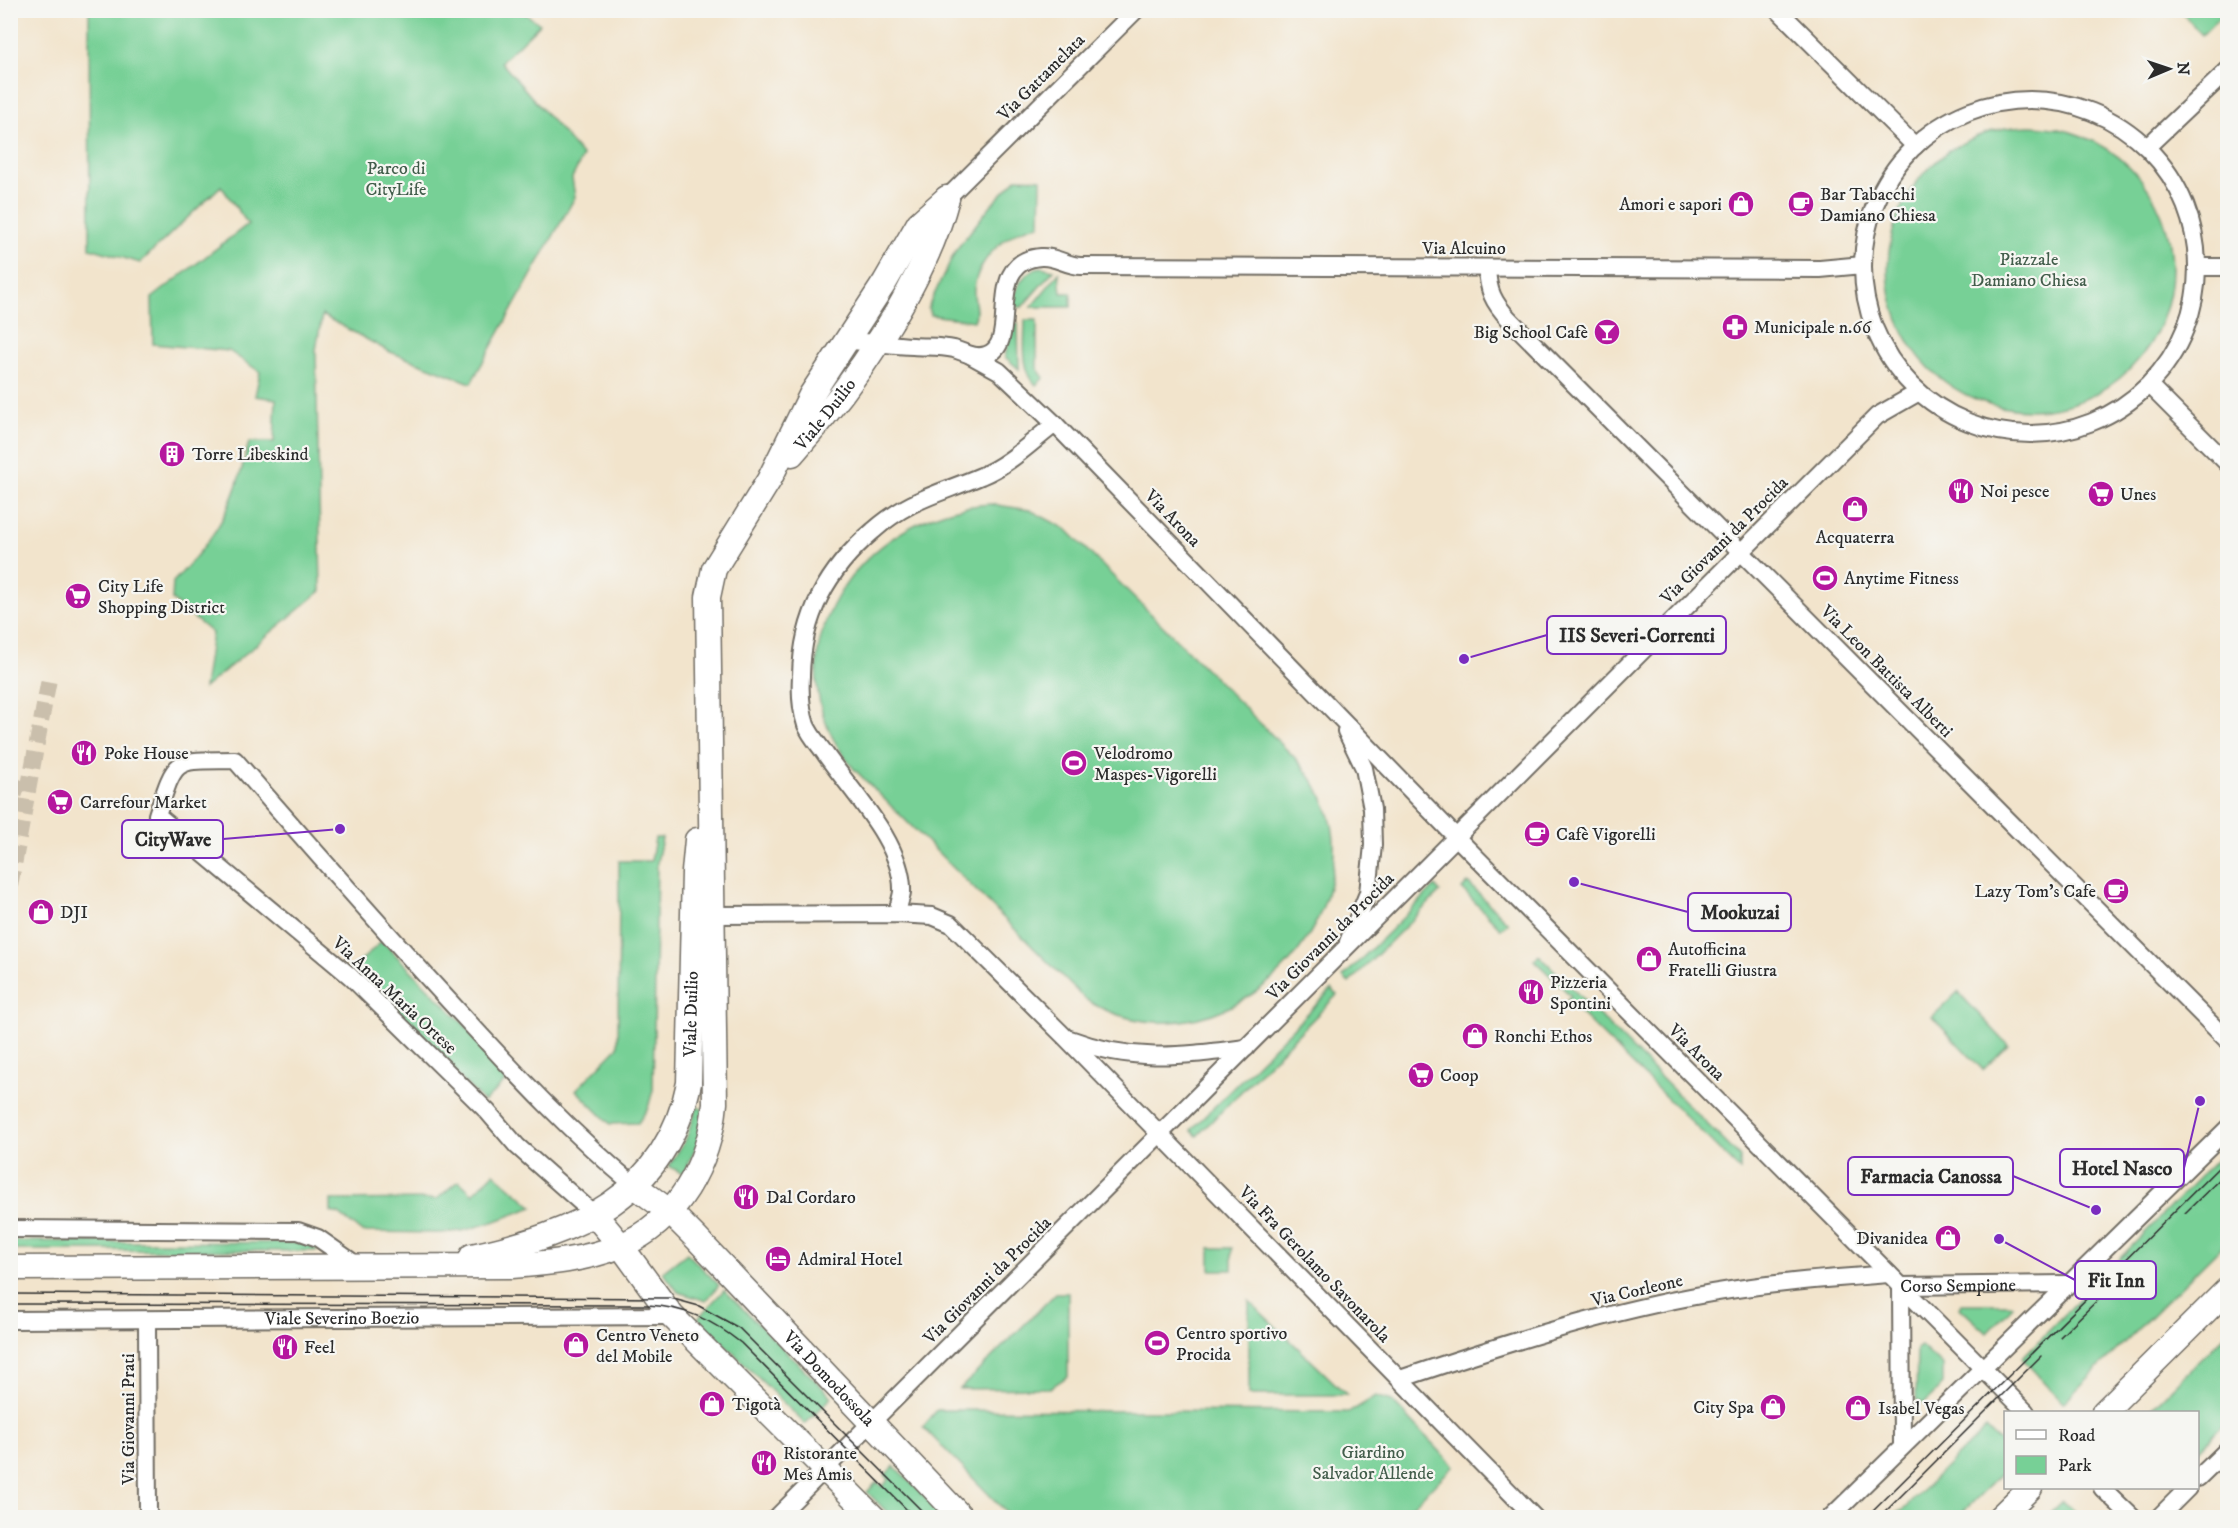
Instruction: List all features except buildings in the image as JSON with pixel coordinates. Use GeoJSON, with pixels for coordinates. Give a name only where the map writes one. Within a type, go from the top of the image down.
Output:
{"type":"FeatureCollection","features":[{"type":"Feature","properties":{"kind":"street","name":"Via Gattamelata"},"geometry":{"type":"LineString","coordinates":[[947,198],[1136,10]]}},
{"type":"Feature","properties":{"kind":"street"},"geometry":{"type":"LineString","coordinates":[[1778,10],[1915,146]]}},
{"type":"Feature","properties":{"kind":"street"},"geometry":{"type":"LineString","coordinates":[[2147,147],[2228,70]]}},
{"type":"Feature","properties":{"kind":"street"},"geometry":{"type":"LineString","coordinates":[[2024,100],[2081,107],[2116,124],[2147,147],[2167,172],[2183,200],[2194,235],[2198,267],[2189,321],[2174,354],[2149,385],[2105,417],[2072,430],[2036,435],[1982,428],[1948,413],[1919,392],[1897,368],[1879,338],[1866,299],[1863,265],[1867,232],[1878,197],[1901,161],[1931,132],[1967,112],[1985,106],[2024,100]]}},
{"type":"Feature","properties":{"kind":"street","name":"Viale Duilio"},"geometry":{"type":"LineString","coordinates":[[621,1246],[645,1233],[670,1212],[697,1174],[713,1126],[708,597],[714,569],[769,480],[811,395],[848,341],[919,223],[947,198]]}},
{"type":"Feature","properties":{"kind":"street","name":"Viale Duilio"},"geometry":{"type":"LineString","coordinates":[[769,480],[833,408],[876,343],[905,295],[939,228],[947,198]]}},
{"type":"Feature","properties":{"kind":"street","name":"Via Alcuino"},"geometry":{"type":"LineString","coordinates":[[970,355],[986,355],[998,344],[1003,328],[1006,285],[1013,272],[1037,257],[1054,258],[1065,264],[1092,267],[1820,269],[1863,265]]}},
{"type":"Feature","properties":{"kind":"street"},"geometry":{"type":"LineString","coordinates":[[2198,267],[2228,267]]}},
{"type":"Feature","properties":{"kind":"street","name":"Via Leon Battista Alberti"},"geometry":{"type":"LineString","coordinates":[[1487,268],[1488,289],[1502,311],[2228,1041]]}},
{"type":"Feature","properties":{"kind":"street","name":"Via Arona"},"geometry":{"type":"LineString","coordinates":[[848,341],[952,349],[970,355],[999,371],[1055,424],[1456,837],[2024,1411]]}},
{"type":"Feature","properties":{"kind":"street"},"geometry":{"type":"LineString","coordinates":[[2149,385],[2228,464]]}},
{"type":"Feature","properties":{"kind":"street","name":"Via Giovanni da Procida"},"geometry":{"type":"LineString","coordinates":[[776,1518],[1877,416],[1919,392]]}},
{"type":"Feature","properties":{"kind":"street"},"geometry":{"type":"LineString","coordinates":[[897,914],[902,891],[895,857],[884,831],[864,808],[806,726],[800,693],[801,649],[806,626],[820,593],[848,555],[872,531],[900,510],[926,496],[981,476],[1002,465],[1055,424]]}},
{"type":"Feature","properties":{"kind":"street","name":"Via Arona"},"geometry":{"type":"LineString","coordinates":[[1340,718],[1364,768],[1372,809],[1373,845],[1368,893],[1345,948]]}},
{"type":"Feature","properties":{"kind":"street","name":"Via Anna Maria Ortese"},"geometry":{"type":"LineString","coordinates":[[595,1215],[517,1146],[487,1110],[350,976],[157,815],[172,773],[185,761],[235,760],[396,945],[554,1113],[596,1154],[635,1186]]}},
{"type":"Feature","properties":{"kind":"street","name":"Viale Duilio"},"geometry":{"type":"LineString","coordinates":[[595,1215],[618,1201],[658,1162],[675,1133],[684,1109],[689,1083],[694,872],[709,778]]}},
{"type":"Feature","properties":{"kind":"street","name":"Via Fra Gerolamo Savonarola"},"geometry":{"type":"LineString","coordinates":[[711,915],[897,914],[932,916],[951,924],[1161,1134],[1535,1518]]}},
{"type":"Feature","properties":{"kind":"street","name":"Via Fra Gerolamo Savonarola"},"geometry":{"type":"LineString","coordinates":[[1066,1038],[1117,1054],[1146,1057],[1177,1057],[1246,1048]]}},
{"type":"Feature","properties":{"kind":"street","name":"Corso Sempione"},"geometry":{"type":"LineString","coordinates":[[1830,1518],[2066,1284],[2228,1128]]}},
{"type":"Feature","properties":{"kind":"street","name":"Via Domodossola"},"geometry":{"type":"LineString","coordinates":[[635,1186],[670,1212],[697,1239],[962,1518]]}},
{"type":"Feature","properties":{"kind":"street"},"geometry":{"type":"LineString","coordinates":[[426,1266],[508,1248],[595,1215],[621,1246],[672,1316],[874,1518]]}},
{"type":"Feature","properties":{"kind":"street"},"geometry":{"type":"LineString","coordinates":[[10,1229],[298,1231],[318,1238],[358,1266]]}},
{"type":"Feature","properties":{"kind":"street"},"geometry":{"type":"LineString","coordinates":[[10,1268],[511,1266],[555,1262],[621,1246]]}},
{"type":"Feature","properties":{"kind":"street","name":"Via Corleone"},"geometry":{"type":"LineString","coordinates":[[1400,1379],[1536,1334],[1690,1297],[1811,1280],[1895,1280]]}},
{"type":"Feature","properties":{"kind":"street","name":"Corso Sempione"},"geometry":{"type":"LineString","coordinates":[[1902,1445],[1895,1280],[2066,1284]]}},
{"type":"Feature","properties":{"kind":"street"},"geometry":{"type":"LineString","coordinates":[[2106,1411],[2228,1289]]}},
{"type":"Feature","properties":{"kind":"street","name":"Viale Severino Boezio"},"geometry":{"type":"LineString","coordinates":[[10,1320],[147,1321],[672,1316]]}},
{"type":"Feature","properties":{"kind":"street","name":"Via Giovanni Prati"},"geometry":{"type":"LineString","coordinates":[[147,1321],[148,1518]]}},
{"type":"Feature","properties":{"kind":"street"},"geometry":{"type":"LineString","coordinates":[[2199,1477],[2228,1449]]}},
{"type":"Feature","properties":{"kind":"street"},"geometry":{"type":"LineString","coordinates":[[1999,1518],[2029,1489]]}},
{"type":"Feature","properties":{"kind":"street"},"geometry":{"type":"LineString","coordinates":[[2103,1489],[2133,1518]]}},
{"type":"Feature","properties":{"kind":"street"},"geometry":{"type":"LineString","coordinates":[[2158,1518],[2187,1489]]}},
{"type":"Feature","properties":{"kind":"green space"},"geometry":{"type":"Polygon","coordinates":[[[2180,10],[2227,10],[2202,35],[2180,11],[2180,10]]]}},
{"type":"Feature","properties":{"kind":"green space","name":"Parco di CityLife"},"geometry":{"type":"Polygon","coordinates":[[[89,11],[521,11],[540,24],[501,62],[583,156],[572,178],[575,197],[471,383],[388,351],[322,315],[316,350],[321,591],[204,688],[212,633],[172,600],[173,582],[202,549],[223,518],[237,485],[249,442],[274,442],[276,399],[255,396],[260,372],[229,351],[153,344],[152,298],[248,224],[221,186],[140,263],[90,248],[89,11]]]}},
{"type":"Feature","properties":{"kind":"green space","name":"Piazzale Damiano Chiesa"},"geometry":{"type":"Polygon","coordinates":[[[2016,126],[2044,126],[2058,128],[2097,142],[2131,167],[2156,201],[2170,240],[2172,268],[2170,296],[2156,335],[2131,369],[2097,394],[2071,404],[2044,410],[2016,410],[2002,408],[1963,394],[1929,369],[1904,335],[1894,309],[1888,282],[1888,254],[1890,240],[1904,201],[1929,167],[1963,142],[1989,132],[2016,126]]]}},
{"type":"Feature","properties":{"kind":"green space"},"geometry":{"type":"Polygon","coordinates":[[[1017,178],[1041,179],[1040,225],[1018,232],[997,246],[982,266],[974,289],[976,313],[974,321],[931,315],[928,308],[956,250],[992,204],[1017,178]]]}},
{"type":"Feature","properties":{"kind":"green space"},"geometry":{"type":"Polygon","coordinates":[[[1040,267],[1054,270],[1022,307],[1013,307],[1020,282],[1040,267]]]}},
{"type":"Feature","properties":{"kind":"green space"},"geometry":{"type":"Polygon","coordinates":[[[1059,273],[1061,293],[1071,293],[1071,307],[1031,307],[1059,273]]]}},
{"type":"Feature","properties":{"kind":"green space"},"geometry":{"type":"Polygon","coordinates":[[[1025,320],[1037,320],[1037,368],[1044,378],[1036,385],[1025,363],[1025,320]]]}},
{"type":"Feature","properties":{"kind":"green space"},"geometry":{"type":"Polygon","coordinates":[[[1012,323],[1018,323],[1019,369],[1005,357],[1012,323]]]}},
{"type":"Feature","properties":{"kind":"green space","name":"Velodromo Maspes-Vigorelli"},"geometry":{"type":"Polygon","coordinates":[[[990,504],[1030,510],[1066,529],[1295,758],[1324,801],[1333,830],[1332,876],[1326,898],[1310,933],[1288,964],[1260,989],[1228,1008],[1193,1019],[1157,1022],[1121,1016],[1085,999],[854,769],[827,726],[817,681],[821,638],[837,598],[864,562],[900,533],[943,513],[990,504]]]}},
{"type":"Feature","properties":{"kind":"green space"},"geometry":{"type":"Polygon","coordinates":[[[655,838],[662,838],[657,862],[653,1090],[648,1108],[638,1123],[610,1124],[576,1090],[618,1047],[619,861],[651,861],[655,838]]]}},
{"type":"Feature","properties":{"kind":"green space"},"geometry":{"type":"Polygon","coordinates":[[[1468,883],[1508,923],[1501,929],[1462,889],[1468,883]]]}},
{"type":"Feature","properties":{"kind":"green space"},"geometry":{"type":"Polygon","coordinates":[[[1435,886],[1440,892],[1349,983],[1343,977],[1435,886]]]}},
{"type":"Feature","properties":{"kind":"green space"},"geometry":{"type":"Polygon","coordinates":[[[382,941],[513,1074],[484,1102],[352,969],[382,941]]]}},
{"type":"Feature","properties":{"kind":"green space"},"geometry":{"type":"Polygon","coordinates":[[[1539,955],[1740,1157],[1740,1170],[1567,1000],[1571,996],[1534,960],[1539,955]]]}},
{"type":"Feature","properties":{"kind":"green space"},"geometry":{"type":"Polygon","coordinates":[[[1332,989],[1337,995],[1197,1136],[1191,1130],[1332,989]]]}},
{"type":"Feature","properties":{"kind":"green space"},"geometry":{"type":"Polygon","coordinates":[[[1958,992],[2008,1045],[1983,1070],[1932,1017],[1958,992]]]}},
{"type":"Feature","properties":{"kind":"green space"},"geometry":{"type":"Polygon","coordinates":[[[697,1107],[703,1109],[701,1134],[684,1175],[669,1166],[686,1139],[697,1107]]]}},
{"type":"Feature","properties":{"kind":"green space"},"geometry":{"type":"Polygon","coordinates":[[[2227,1149],[2227,1241],[2063,1403],[2022,1358],[2227,1149]]]}},
{"type":"Feature","properties":{"kind":"green space"},"geometry":{"type":"Polygon","coordinates":[[[494,1173],[533,1207],[462,1231],[441,1233],[362,1232],[339,1214],[331,1212],[331,1200],[437,1199],[459,1181],[473,1194],[494,1173]]]}},
{"type":"Feature","properties":{"kind":"green space"},"geometry":{"type":"Polygon","coordinates":[[[11,1241],[312,1243],[317,1251],[11,1250],[11,1241]]]}},
{"type":"Feature","properties":{"kind":"green space"},"geometry":{"type":"Polygon","coordinates":[[[1210,1248],[1232,1248],[1232,1270],[1210,1270],[1210,1248]]]}},
{"type":"Feature","properties":{"kind":"green space"},"geometry":{"type":"Polygon","coordinates":[[[687,1253],[719,1285],[706,1301],[678,1292],[663,1272],[687,1253]]]}},
{"type":"Feature","properties":{"kind":"green space"},"geometry":{"type":"Polygon","coordinates":[[[724,1290],[832,1397],[805,1424],[698,1318],[724,1290]]]}},
{"type":"Feature","properties":{"kind":"green space"},"geometry":{"type":"Polygon","coordinates":[[[1056,1293],[1068,1293],[1068,1376],[1050,1388],[960,1389],[1056,1293]]]}},
{"type":"Feature","properties":{"kind":"green space"},"geometry":{"type":"Polygon","coordinates":[[[1249,1301],[1347,1395],[1249,1395],[1249,1301]]]}},
{"type":"Feature","properties":{"kind":"green space"},"geometry":{"type":"Polygon","coordinates":[[[1962,1304],[2010,1304],[2013,1306],[1987,1333],[1960,1308],[1962,1304]]]}},
{"type":"Feature","properties":{"kind":"green space"},"geometry":{"type":"Polygon","coordinates":[[[2227,1333],[2227,1421],[2199,1450],[2199,1411],[2149,1411],[2227,1333]]]}},
{"type":"Feature","properties":{"kind":"green space"},"geometry":{"type":"Polygon","coordinates":[[[1921,1346],[1943,1366],[1943,1384],[1924,1404],[1916,1400],[1917,1349],[1921,1346]]]}},
{"type":"Feature","properties":{"kind":"green space","name":"Giardino Salvador Allende"},"geometry":{"type":"Polygon","coordinates":[[[1376,1396],[1392,1401],[1454,1466],[1400,1517],[1011,1517],[923,1427],[937,1410],[1350,1412],[1376,1396]]]}},
{"type":"Feature","properties":{"kind":"green space"},"geometry":{"type":"Polygon","coordinates":[[[1986,1428],[2004,1446],[2004,1471],[1958,1517],[1888,1517],[1903,1510],[1986,1428]]]}},
{"type":"Feature","properties":{"kind":"green space"},"geometry":{"type":"Polygon","coordinates":[[[894,1466],[945,1517],[892,1517],[867,1492],[877,1482],[882,1487],[889,1479],[885,1475],[894,1466]]]}},
{"type":"Feature","properties":{"kind":"green space"},"geometry":{"type":"Polygon","coordinates":[[[2063,1501],[2080,1517],[2046,1517],[2063,1501]]]}},
{"type":"Feature","properties":{"kind":"tunnel"},"geometry":{"type":"LineString","coordinates":[[10,886],[50,674]]}},
{"type":"Feature","properties":{"kind":"tunnel"},"geometry":{"type":"LineString","coordinates":[[10,784],[28,791]]}},
{"type":"Feature","properties":{"kind":"tram line"},"geometry":{"type":"LineString","coordinates":[[1866,1518],[2228,1158]]}},
{"type":"Feature","properties":{"kind":"tram line"},"geometry":{"type":"LineString","coordinates":[[2185,1213],[2228,1171]]}},
{"type":"Feature","properties":{"kind":"tram line"},"geometry":{"type":"LineString","coordinates":[[2060,1337],[2126,1272]]}},
{"type":"Feature","properties":{"kind":"tram line"},"geometry":{"type":"LineString","coordinates":[[10,1294],[670,1298],[699,1306],[739,1328],[929,1518]]}},
{"type":"Feature","properties":{"kind":"tram line"},"geometry":{"type":"LineString","coordinates":[[10,1304],[648,1305],[674,1309],[709,1321],[741,1343],[915,1518]]}},
{"type":"Feature","properties":{"kind":"tram line"},"geometry":{"type":"LineString","coordinates":[[1879,1518],[2041,1356]]}},
{"type":"Feature","properties":{"kind":"place","name":"Amori e sapori"},"geometry":{"type":"Point","coordinates":[1741,204]}},
{"type":"Feature","properties":{"kind":"place","name":"Bar Tabacchi Damiano Chiesa"},"geometry":{"type":"Point","coordinates":[1801,204]}},
{"type":"Feature","properties":{"kind":"place","name":"Municipale n.66"},"geometry":{"type":"Point","coordinates":[1735,327]}},
{"type":"Feature","properties":{"kind":"place","name":"Big School Cafè"},"geometry":{"type":"Point","coordinates":[1607,332]}},
{"type":"Feature","properties":{"kind":"place","name":"Torre Libeskind"},"geometry":{"type":"Point","coordinates":[172,454]}},
{"type":"Feature","properties":{"kind":"place","name":"Noi pesce"},"geometry":{"type":"Point","coordinates":[1961,491]}},
{"type":"Feature","properties":{"kind":"place","name":"Unes"},"geometry":{"type":"Point","coordinates":[2101,494]}},
{"type":"Feature","properties":{"kind":"place","name":"Acquaterra"},"geometry":{"type":"Point","coordinates":[1855,509]}},
{"type":"Feature","properties":{"kind":"place","name":"Anytime Fitness"},"geometry":{"type":"Point","coordinates":[1825,578]}},
{"type":"Feature","properties":{"kind":"place","name":"City Life Shopping District"},"geometry":{"type":"Point","coordinates":[78,596]}},
{"type":"Feature","properties":{"kind":"place","name":"IIS Severi-Correnti"},"geometry":{"type":"Point","coordinates":[1464,659]}},
{"type":"Feature","properties":{"kind":"place","name":"Poke House"},"geometry":{"type":"Point","coordinates":[84,753]}},
{"type":"Feature","properties":{"kind":"place","name":"Velodromo Maspes-Vigorelli"},"geometry":{"type":"Point","coordinates":[1074,763]}},
{"type":"Feature","properties":{"kind":"place","name":"Carrefour Market"},"geometry":{"type":"Point","coordinates":[60,802]}},
{"type":"Feature","properties":{"kind":"place","name":"CityWave"},"geometry":{"type":"Point","coordinates":[340,829]}},
{"type":"Feature","properties":{"kind":"place","name":"Cafè Vigorelli"},"geometry":{"type":"Point","coordinates":[1537,834]}},
{"type":"Feature","properties":{"kind":"place","name":"Mookuzai"},"geometry":{"type":"Point","coordinates":[1574,882]}},
{"type":"Feature","properties":{"kind":"place","name":"Lazy Tom's Cafe"},"geometry":{"type":"Point","coordinates":[2116,891]}},
{"type":"Feature","properties":{"kind":"place","name":"DJI"},"geometry":{"type":"Point","coordinates":[41,912]}},
{"type":"Feature","properties":{"kind":"place","name":"Autofficina Fratelli Giustra"},"geometry":{"type":"Point","coordinates":[1649,959]}},
{"type":"Feature","properties":{"kind":"place","name":"Pizzeria Spontini"},"geometry":{"type":"Point","coordinates":[1531,992]}},
{"type":"Feature","properties":{"kind":"place","name":"Ronchi Ethos"},"geometry":{"type":"Point","coordinates":[1475,1036]}},
{"type":"Feature","properties":{"kind":"place","name":"Coop"},"geometry":{"type":"Point","coordinates":[1421,1075]}},
{"type":"Feature","properties":{"kind":"place","name":"Hotel Nasco"},"geometry":{"type":"Point","coordinates":[2200,1101]}},
{"type":"Feature","properties":{"kind":"place","name":"Dal Cordaro"},"geometry":{"type":"Point","coordinates":[746,1197]}},
{"type":"Feature","properties":{"kind":"place","name":"Farmacia Canossa"},"geometry":{"type":"Point","coordinates":[2096,1210]}},
{"type":"Feature","properties":{"kind":"place","name":"Divanidea"},"geometry":{"type":"Point","coordinates":[1948,1238]}},
{"type":"Feature","properties":{"kind":"place","name":"Fit Inn"},"geometry":{"type":"Point","coordinates":[1999,1239]}},
{"type":"Feature","properties":{"kind":"place","name":"Admiral Hotel"},"geometry":{"type":"Point","coordinates":[778,1259]}},
{"type":"Feature","properties":{"kind":"place","name":"Centro sportivo Procida"},"geometry":{"type":"Point","coordinates":[1157,1343]}},
{"type":"Feature","properties":{"kind":"place","name":"Centro Veneto del Mobile"},"geometry":{"type":"Point","coordinates":[576,1345]}},
{"type":"Feature","properties":{"kind":"place","name":"Feel"},"geometry":{"type":"Point","coordinates":[285,1347]}},
{"type":"Feature","properties":{"kind":"place","name":"Tigotà"},"geometry":{"type":"Point","coordinates":[712,1404]}},
{"type":"Feature","properties":{"kind":"place","name":"City Spa"},"geometry":{"type":"Point","coordinates":[1773,1407]}},
{"type":"Feature","properties":{"kind":"place","name":"Isabel Vegas"},"geometry":{"type":"Point","coordinates":[1858,1408]}},
{"type":"Feature","properties":{"kind":"place","name":"Ristorante Mes Amis"},"geometry":{"type":"Point","coordinates":[764,1463]}}]}
